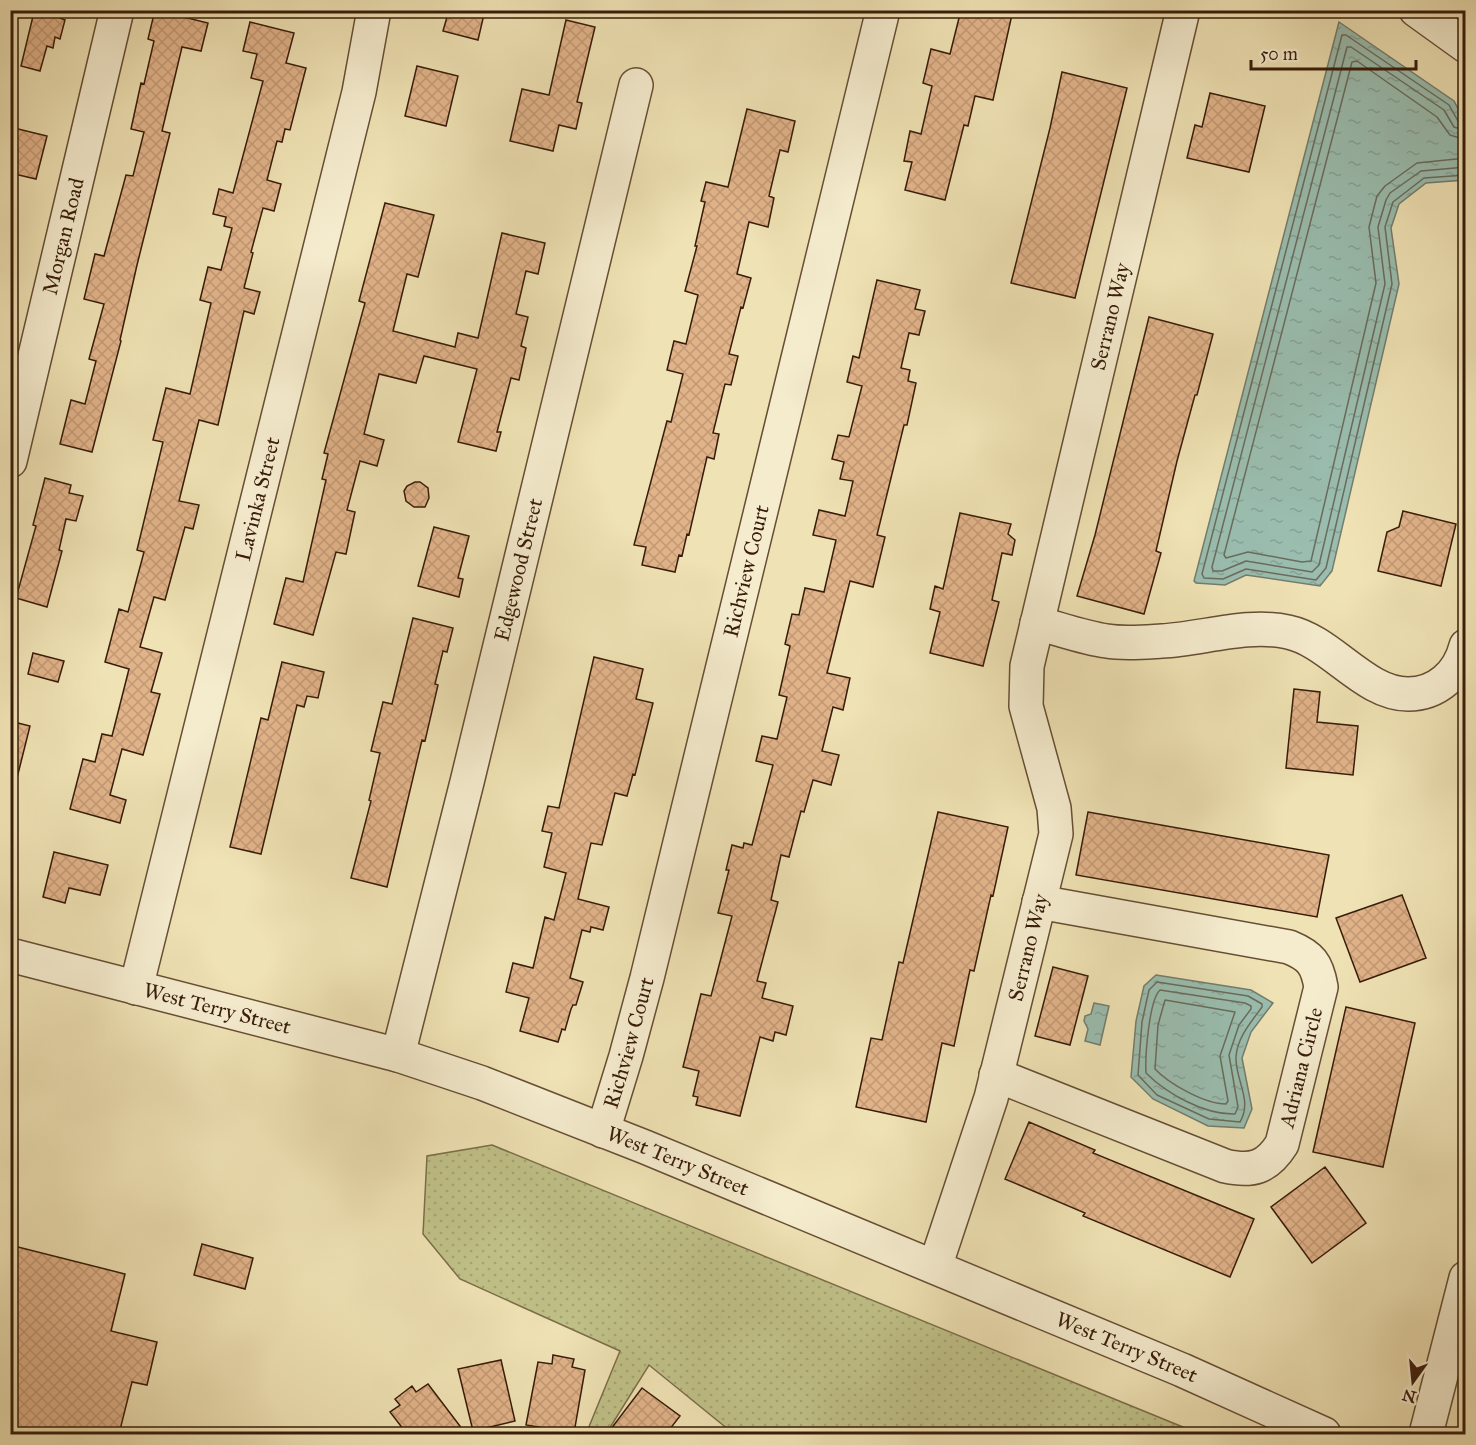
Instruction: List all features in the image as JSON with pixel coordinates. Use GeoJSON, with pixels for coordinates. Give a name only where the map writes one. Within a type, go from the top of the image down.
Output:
{"type":"FeatureCollection","features":[{"type":"Feature","properties":{"kind":"street","name":"Morgan Road"},"geometry":{"type":"LineString","coordinates":[[10,461],[117,10]]}},
{"type":"Feature","properties":{"kind":"street","name":"Lavinka Street"},"geometry":{"type":"LineString","coordinates":[[136,988],[359,92],[374,10]]}},
{"type":"Feature","properties":{"kind":"street","name":"Richview Court"},"geometry":{"type":"LineString","coordinates":[[603,1131],[627,1056],[647,978],[883,10]]}},
{"type":"Feature","properties":{"kind":"street","name":"Serrano Way"},"geometry":{"type":"LineString","coordinates":[[935,1267],[996,1075],[1056,834],[1054,808],[1026,705],[1028,666],[1183,10]]}},
{"type":"Feature","properties":{"kind":"street"},"geometry":{"type":"LineString","coordinates":[[1416,10],[1466,46]]}},
{"type":"Feature","properties":{"kind":"street","name":"Edgewood Street"},"geometry":{"type":"LineString","coordinates":[[398,1055],[636,85]]}},
{"type":"Feature","properties":{"kind":"street"},"geometry":{"type":"LineString","coordinates":[[1037,622],[1108,642],[1163,641],[1246,630],[1288,632],[1310,641],[1384,688],[1407,694],[1429,691],[1447,681],[1464,655],[1466,646]]}},
{"type":"Feature","properties":{"kind":"street","name":"Adriana Circle"},"geometry":{"type":"LineString","coordinates":[[996,1075],[1225,1166],[1244,1170],[1261,1165],[1274,1157],[1282,1144],[1321,987],[1314,963],[1302,952],[1289,947],[1039,902]]}},
{"type":"Feature","properties":{"kind":"street","name":"West Terry Street"},"geometry":{"type":"LineString","coordinates":[[10,955],[398,1055],[482,1083],[1182,1370],[1323,1434]]}},
{"type":"Feature","properties":{"kind":"street"},"geometry":{"type":"LineString","coordinates":[[1426,1434],[1466,1278]]}},
{"type":"Feature","properties":{"kind":"green space"},"geometry":{"type":"Polygon","coordinates":[[[492,1145],[1200,1434],[734,1434],[649,1365],[606,1434],[586,1434],[620,1351],[460,1279],[423,1234],[427,1156],[492,1145]]]}},
{"type":"Feature","properties":{"kind":"water"},"geometry":{"type":"Polygon","coordinates":[[[1339,22],[1454,101],[1465,122],[1465,180],[1426,183],[1399,204],[1391,228],[1399,284],[1332,571],[1320,586],[1246,575],[1225,585],[1196,583],[1194,581],[1339,22]]]}},
{"type":"Feature","properties":{"kind":"water"},"geometry":{"type":"Polygon","coordinates":[[[1156,975],[1251,990],[1273,1003],[1251,1032],[1242,1058],[1252,1109],[1244,1128],[1208,1126],[1153,1099],[1131,1077],[1136,1021],[1144,986],[1156,975]]]}},
{"type":"Feature","properties":{"kind":"water"},"geometry":{"type":"Polygon","coordinates":[[[1094,1003],[1109,1006],[1100,1045],[1085,1041],[1088,1029],[1084,1021],[1085,1016],[1091,1014],[1094,1003]]]}},
{"type":"Feature","properties":{"kind":"building"},"geometry":{"type":"Polygon","coordinates":[[[40,10],[62,10],[60,18],[65,20],[60,39],[55,37],[53,48],[47,46],[40,71],[21,66],[34,12],[39,13],[40,10]]]}},
{"type":"Feature","properties":{"kind":"building"},"geometry":{"type":"Polygon","coordinates":[[[155,10],[208,23],[201,51],[182,47],[162,131],[170,133],[137,265],[121,341],[92,452],[60,444],[71,400],[85,404],[96,361],[89,359],[104,304],[84,299],[95,254],[104,256],[126,175],[133,176],[144,132],[131,129],[141,83],[144,84],[154,41],[148,39],[155,10]]]}},
{"type":"Feature","properties":{"kind":"building"},"geometry":{"type":"Polygon","coordinates":[[[449,10],[485,10],[478,40],[443,31],[449,10]]]}},
{"type":"Feature","properties":{"kind":"building"},"geometry":{"type":"Polygon","coordinates":[[[961,10],[1013,10],[993,100],[975,96],[968,126],[964,125],[945,200],[905,190],[912,162],[904,161],[910,131],[921,134],[932,86],[923,83],[931,49],[950,54],[961,10]]]}},
{"type":"Feature","properties":{"kind":"building"},"geometry":{"type":"Polygon","coordinates":[[[566,20],[595,27],[577,102],[582,103],[576,129],[559,125],[553,151],[510,141],[522,89],[549,95],[566,20]]]}},
{"type":"Feature","properties":{"kind":"building"},"geometry":{"type":"Polygon","coordinates":[[[250,22],[294,33],[286,63],[306,68],[290,130],[285,129],[282,142],[277,141],[267,180],[281,184],[274,211],[263,208],[251,252],[253,253],[244,288],[260,292],[254,314],[244,311],[218,425],[199,420],[179,501],[199,505],[193,529],[185,527],[165,600],[154,597],[140,647],[162,653],[151,692],[160,694],[143,755],[122,749],[110,795],[126,800],[120,823],[70,809],[83,759],[95,762],[102,734],[112,736],[129,669],[105,662],[119,609],[128,612],[144,552],[137,550],[163,442],[153,440],[166,388],[190,394],[211,303],[200,300],[208,267],[221,270],[232,228],[224,226],[226,217],[213,214],[219,189],[233,193],[263,81],[251,78],[257,54],[243,51],[250,22]]]}},
{"type":"Feature","properties":{"kind":"building"},"geometry":{"type":"Polygon","coordinates":[[[417,66],[458,76],[446,126],[405,116],[417,66]]]}},
{"type":"Feature","properties":{"kind":"building"},"geometry":{"type":"Polygon","coordinates":[[[1062,72],[1127,88],[1075,298],[1011,283],[1062,72]]]}},
{"type":"Feature","properties":{"kind":"building"},"geometry":{"type":"Polygon","coordinates":[[[1210,93],[1265,106],[1249,172],[1187,158],[1195,125],[1202,127],[1210,93]]]}},
{"type":"Feature","properties":{"kind":"building"},"geometry":{"type":"Polygon","coordinates":[[[747,109],[795,121],[788,152],[780,150],[769,196],[774,198],[768,227],[749,222],[737,274],[751,278],[729,354],[738,356],[731,385],[725,384],[713,433],[719,434],[714,459],[707,457],[689,535],[687,534],[682,556],[679,555],[675,572],[642,565],[646,547],[634,545],[667,421],[671,422],[683,374],[667,370],[674,341],[686,344],[698,295],[685,291],[697,246],[695,246],[705,202],[701,201],[706,182],[728,187],[747,109]]]}},
{"type":"Feature","properties":{"kind":"building"},"geometry":{"type":"Polygon","coordinates":[[[14,128],[47,136],[36,179],[10,173],[10,142],[14,128]]]}},
{"type":"Feature","properties":{"kind":"building"},"geometry":{"type":"Polygon","coordinates":[[[385,203],[434,215],[418,277],[407,274],[393,331],[455,347],[458,333],[478,338],[502,233],[545,243],[538,274],[526,271],[516,314],[528,317],[521,346],[526,348],[519,380],[511,378],[497,432],[501,432],[496,451],[458,442],[477,369],[424,356],[416,383],[379,374],[364,434],[384,440],[377,466],[360,461],[347,510],[355,512],[346,554],[336,552],[313,635],[274,624],[286,578],[303,582],[326,480],[322,479],[328,454],[324,453],[365,303],[359,301],[385,203]]]}},
{"type":"Feature","properties":{"kind":"building"},"geometry":{"type":"Polygon","coordinates":[[[877,280],[920,290],[915,309],[925,311],[919,335],[909,333],[901,368],[910,370],[908,381],[916,383],[877,535],[885,537],[873,587],[850,581],[827,673],[850,678],[843,710],[833,707],[822,751],[839,755],[831,785],[813,780],[804,812],[801,811],[789,857],[781,855],[771,900],[778,902],[757,981],[766,983],[762,998],[793,1006],[786,1035],[775,1032],[773,1041],[760,1037],[740,1116],[696,1105],[698,1097],[693,1096],[699,1071],[683,1067],[701,994],[711,996],[732,916],[718,913],[729,870],[726,870],[732,845],[743,848],[744,843],[752,845],[773,765],[756,761],[762,736],[777,739],[787,697],[779,695],[790,646],[785,644],[792,614],[799,615],[805,588],[824,592],[836,540],[813,535],[819,510],[845,516],[853,481],[840,479],[844,462],[832,459],[838,435],[849,437],[862,386],[847,382],[853,356],[859,358],[877,280]]]}},
{"type":"Feature","properties":{"kind":"building"},"geometry":{"type":"Polygon","coordinates":[[[1149,317],[1213,334],[1177,461],[1156,551],[1161,553],[1144,614],[1077,596],[1095,535],[1149,317]]]}},
{"type":"Feature","properties":{"kind":"building"},"geometry":{"type":"Polygon","coordinates":[[[45,478],[71,485],[69,493],[83,496],[76,521],[66,519],[59,550],[62,551],[47,607],[16,598],[36,526],[33,525],[45,478]]]}},
{"type":"Feature","properties":{"kind":"building"},"geometry":{"type":"Polygon","coordinates":[[[420,482],[428,488],[429,498],[425,507],[414,507],[406,501],[404,491],[407,486],[420,482]]]}},
{"type":"Feature","properties":{"kind":"building"},"geometry":{"type":"Polygon","coordinates":[[[1403,511],[1456,524],[1441,586],[1378,571],[1387,532],[1399,527],[1403,511]]]}},
{"type":"Feature","properties":{"kind":"building"},"geometry":{"type":"Polygon","coordinates":[[[960,513],[1011,524],[1008,534],[1015,540],[1012,555],[1002,553],[992,600],[999,602],[983,666],[930,653],[940,612],[930,609],[935,586],[943,589],[960,513]]]}},
{"type":"Feature","properties":{"kind":"building"},"geometry":{"type":"Polygon","coordinates":[[[434,527],[469,536],[458,578],[463,579],[459,597],[418,586],[434,527]]]}},
{"type":"Feature","properties":{"kind":"building"},"geometry":{"type":"Polygon","coordinates":[[[413,618],[453,628],[447,652],[443,651],[425,741],[422,740],[387,887],[351,878],[371,801],[369,800],[380,753],[371,751],[383,702],[392,704],[413,618]]]}},
{"type":"Feature","properties":{"kind":"building"},"geometry":{"type":"Polygon","coordinates":[[[33,653],[64,661],[58,682],[28,674],[33,653]]]}},
{"type":"Feature","properties":{"kind":"building"},"geometry":{"type":"Polygon","coordinates":[[[594,657],[643,669],[636,699],[653,703],[635,775],[633,774],[627,796],[615,793],[602,845],[591,843],[578,899],[609,907],[603,930],[591,927],[590,932],[582,930],[570,978],[583,982],[576,1005],[573,1005],[571,1009],[565,1030],[562,1029],[558,1042],[520,1031],[529,998],[506,992],[513,963],[533,968],[545,917],[554,920],[566,873],[544,867],[552,833],[542,831],[548,806],[559,808],[594,657]]]}},
{"type":"Feature","properties":{"kind":"building"},"geometry":{"type":"Polygon","coordinates":[[[282,662],[324,672],[318,698],[307,696],[304,707],[297,705],[261,854],[230,847],[261,718],[268,720],[282,662]]]}},
{"type":"Feature","properties":{"kind":"building"},"geometry":{"type":"Polygon","coordinates":[[[1294,689],[1320,692],[1317,722],[1358,726],[1353,775],[1286,768],[1294,689]]]}},
{"type":"Feature","properties":{"kind":"building"},"geometry":{"type":"Polygon","coordinates":[[[10,721],[30,726],[17,778],[10,777],[10,721]]]}},
{"type":"Feature","properties":{"kind":"building"},"geometry":{"type":"Polygon","coordinates":[[[938,812],[1008,827],[974,971],[970,970],[954,1046],[942,1043],[926,1122],[856,1107],[871,1038],[882,1040],[899,962],[903,963],[938,812]]]}},
{"type":"Feature","properties":{"kind":"building"},"geometry":{"type":"Polygon","coordinates":[[[1088,812],[1329,855],[1317,917],[1076,875],[1088,812]]]}},
{"type":"Feature","properties":{"kind":"building"},"geometry":{"type":"Polygon","coordinates":[[[54,852],[108,865],[100,895],[69,888],[65,903],[43,897],[54,852]]]}},
{"type":"Feature","properties":{"kind":"building"},"geometry":{"type":"Polygon","coordinates":[[[1402,895],[1426,958],[1360,982],[1336,918],[1402,895]]]}},
{"type":"Feature","properties":{"kind":"building"},"geometry":{"type":"Polygon","coordinates":[[[1053,967],[1088,976],[1070,1045],[1035,1036],[1053,967]]]}},
{"type":"Feature","properties":{"kind":"building"},"geometry":{"type":"Polygon","coordinates":[[[1346,1007],[1415,1023],[1383,1167],[1313,1152],[1346,1007]]]}},
{"type":"Feature","properties":{"kind":"building"},"geometry":{"type":"Polygon","coordinates":[[[1029,1122],[1095,1150],[1093,1153],[1254,1219],[1230,1277],[1083,1216],[1085,1213],[1005,1179],[1029,1122]]]}},
{"type":"Feature","properties":{"kind":"building"},"geometry":{"type":"Polygon","coordinates":[[[1325,1167],[1366,1223],[1312,1263],[1271,1207],[1325,1167]]]}},
{"type":"Feature","properties":{"kind":"building"},"geometry":{"type":"Polygon","coordinates":[[[202,1244],[253,1258],[245,1289],[194,1275],[202,1244]]]}},
{"type":"Feature","properties":{"kind":"building"},"geometry":{"type":"Polygon","coordinates":[[[10,1245],[125,1274],[111,1331],[157,1342],[147,1385],[132,1382],[119,1434],[10,1434],[10,1245]]]}},
{"type":"Feature","properties":{"kind":"building"},"geometry":{"type":"Polygon","coordinates":[[[553,1355],[574,1359],[572,1367],[585,1370],[574,1433],[526,1425],[538,1362],[552,1364],[553,1355]]]}},
{"type":"Feature","properties":{"kind":"building"},"geometry":{"type":"Polygon","coordinates":[[[501,1360],[515,1421],[473,1431],[458,1369],[501,1360]]]}},
{"type":"Feature","properties":{"kind":"building"},"geometry":{"type":"Polygon","coordinates":[[[428,1384],[466,1434],[407,1434],[390,1412],[400,1405],[395,1399],[412,1386],[416,1392],[428,1384]]]}},
{"type":"Feature","properties":{"kind":"building"},"geometry":{"type":"Polygon","coordinates":[[[642,1388],[680,1416],[666,1434],[607,1434],[642,1388]]]}}]}
